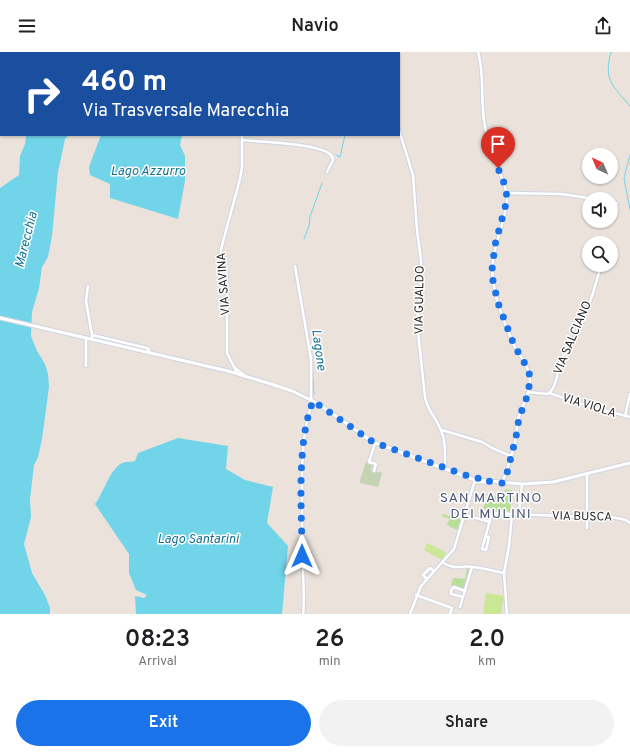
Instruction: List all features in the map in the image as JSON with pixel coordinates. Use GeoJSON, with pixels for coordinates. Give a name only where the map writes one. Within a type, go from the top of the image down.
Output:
{"type":"FeatureCollection","features":[{"type":"Feature","properties":{"kind":"main road"},"geometry":{"type":"LineString","coordinates":[[0,318],[246,376],[285,389],[312,401],[375,442],[483,483],[492,482],[522,484],[553,482],[630,463]]}},
{"type":"Feature","properties":{"kind":"street"},"geometry":{"type":"LineString","coordinates":[[478,52],[482,74],[482,101],[486,128],[507,193],[504,213],[495,245],[492,270],[493,281],[498,303],[507,328],[514,345],[529,372],[530,379],[528,392],[519,418],[507,473],[502,483]]}},
{"type":"Feature","properties":{"kind":"street","name":"VIA GUALDO"},"geometry":{"type":"LineString","coordinates":[[400,133],[413,175],[421,280],[417,324],[425,397],[427,406],[441,430],[444,444],[445,468]]}},
{"type":"Feature","properties":{"kind":"street","name":"VIA SAVINA"},"geometry":{"type":"LineString","coordinates":[[233,373],[232,364],[227,353],[227,283],[226,270],[221,257],[221,249],[240,179],[242,167],[242,136]]}},
{"type":"Feature","properties":{"kind":"street"},"geometry":{"type":"LineString","coordinates":[[242,140],[312,146],[331,154],[333,160],[327,172]]}},
{"type":"Feature","properties":{"kind":"street"},"geometry":{"type":"LineString","coordinates":[[507,193],[562,194],[582,197]]}},
{"type":"Feature","properties":{"kind":"street"},"geometry":{"type":"LineString","coordinates":[[295,266],[311,359],[312,401],[305,433],[302,458],[303,570],[305,602],[303,614]]}},
{"type":"Feature","properties":{"kind":"street","name":"VIA SALCIANO"},"geometry":{"type":"LineString","coordinates":[[549,393],[553,389],[565,352],[578,331],[599,272]]}},
{"type":"Feature","properties":{"kind":"street"},"geometry":{"type":"LineString","coordinates":[[88,286],[86,302],[92,339]]}},
{"type":"Feature","properties":{"kind":"street"},"geometry":{"type":"LineString","coordinates":[[92,334],[147,348],[149,350],[148,353]]}},
{"type":"Feature","properties":{"kind":"street"},"geometry":{"type":"LineString","coordinates":[[86,338],[86,366]]}},
{"type":"Feature","properties":{"kind":"street"},"geometry":{"type":"LineString","coordinates":[[232,364],[246,376]]}},
{"type":"Feature","properties":{"kind":"street"},"geometry":{"type":"LineString","coordinates":[[528,392],[549,393]]}},
{"type":"Feature","properties":{"kind":"street","name":"VIA VIOLA"},"geometry":{"type":"LineString","coordinates":[[549,393],[585,405],[630,417]]}},
{"type":"Feature","properties":{"kind":"street"},"geometry":{"type":"LineString","coordinates":[[625,416],[630,394]]}},
{"type":"Feature","properties":{"kind":"street"},"geometry":{"type":"LineString","coordinates":[[441,430],[482,442],[511,456]]}},
{"type":"Feature","properties":{"kind":"street"},"geometry":{"type":"LineString","coordinates":[[374,471],[376,464],[369,462],[375,442]]}},
{"type":"Feature","properties":{"kind":"street"},"geometry":{"type":"LineString","coordinates":[[587,474],[587,528]]}},
{"type":"Feature","properties":{"kind":"street"},"geometry":{"type":"LineString","coordinates":[[410,614],[416,595],[426,578],[454,548],[472,488],[477,480]]}},
{"type":"Feature","properties":{"kind":"street"},"geometry":{"type":"LineString","coordinates":[[519,515],[522,484]]}},
{"type":"Feature","properties":{"kind":"street","name":"VIA BUSCA"},"geometry":{"type":"LineString","coordinates":[[490,522],[492,513],[586,517],[607,516],[626,520],[630,523]]}},
{"type":"Feature","properties":{"kind":"street"},"geometry":{"type":"LineString","coordinates":[[465,515],[490,522],[482,549],[486,550],[490,537],[486,536]]}},
{"type":"Feature","properties":{"kind":"street"},"geometry":{"type":"LineString","coordinates":[[507,614],[504,573],[509,546],[512,515]]}},
{"type":"Feature","properties":{"kind":"street"},"geometry":{"type":"LineString","coordinates":[[442,562],[447,566],[457,568],[472,567],[504,573]]}},
{"type":"Feature","properties":{"kind":"street"},"geometry":{"type":"LineString","coordinates":[[460,607],[472,567]]}},
{"type":"Feature","properties":{"kind":"street"},"geometry":{"type":"LineString","coordinates":[[426,578],[424,575],[430,568],[434,571]]}},
{"type":"Feature","properties":{"kind":"street"},"geometry":{"type":"LineString","coordinates":[[463,597],[451,594],[451,590],[454,587],[465,591]]}},
{"type":"Feature","properties":{"kind":"street"},"geometry":{"type":"LineString","coordinates":[[416,595],[452,608],[450,614]]}},
{"type":"Feature","properties":{"kind":"green space"},"geometry":{"type":"Polygon","coordinates":[[[366,462],[373,464],[371,470],[382,473],[378,487],[360,483],[366,462]]]}},
{"type":"Feature","properties":{"kind":"green space"},"geometry":{"type":"Polygon","coordinates":[[[505,489],[512,490],[510,512],[483,509],[488,494],[495,497],[504,498],[505,489]]]}},
{"type":"Feature","properties":{"kind":"green space"},"geometry":{"type":"Polygon","coordinates":[[[442,514],[461,519],[457,530],[447,524],[450,519],[442,516],[442,514]]]}},
{"type":"Feature","properties":{"kind":"green space"},"geometry":{"type":"Polygon","coordinates":[[[427,543],[446,552],[442,560],[424,550],[427,543]]]}},
{"type":"Feature","properties":{"kind":"green space"},"geometry":{"type":"Polygon","coordinates":[[[467,568],[469,569],[464,589],[451,585],[453,578],[465,579],[467,568]]]}},
{"type":"Feature","properties":{"kind":"green space"},"geometry":{"type":"Polygon","coordinates":[[[486,593],[504,596],[501,614],[483,614],[486,593]]]}},
{"type":"Feature","properties":{"kind":"water","name":"Marecchia"},"geometry":{"type":"Polygon","coordinates":[[[26,136],[68,136],[65,139],[58,172],[52,236],[48,257],[42,267],[39,288],[32,312],[31,336],[37,351],[45,364],[48,374],[49,387],[42,439],[38,457],[34,465],[30,499],[31,517],[24,544],[32,573],[45,595],[50,608],[50,614],[0,614],[0,188],[19,175],[20,156],[25,144],[26,136]]]}},
{"type":"Feature","properties":{"kind":"water","name":"Lago Azzurro"},"geometry":{"type":"Polygon","coordinates":[[[101,136],[182,136],[180,145],[185,156],[185,181],[178,219],[110,198],[110,184],[90,175],[89,167],[101,136]]]}},
{"type":"Feature","properties":{"kind":"water","name":"Lago Santarini"},"geometry":{"type":"Polygon","coordinates":[[[178,438],[228,446],[226,469],[245,480],[273,487],[267,523],[288,546],[282,614],[136,614],[135,596],[144,598],[147,595],[136,590],[129,573],[129,554],[95,504],[111,474],[120,465],[125,462],[135,461],[138,453],[178,438]]]}},
{"type":"Feature","properties":{"kind":"waterway"},"geometry":{"type":"LineString","coordinates":[[611,52],[608,69],[611,82],[614,88],[630,106]]}},
{"type":"Feature","properties":{"kind":"waterway","name":"Lagone"},"geometry":{"type":"LineString","coordinates":[[336,155],[340,157],[345,136]]}},
{"type":"Feature","properties":{"kind":"waterway"},"geometry":{"type":"LineString","coordinates":[[630,155],[624,178],[630,210]]}},
{"type":"Feature","properties":{"kind":"waterway","name":"Lagone"},"geometry":{"type":"LineString","coordinates":[[304,239],[322,183]]}},
{"type":"Feature","properties":{"kind":"waterway","name":"Lagone"},"geometry":{"type":"LineString","coordinates":[[312,363],[314,394]]}},
{"type":"Feature","properties":{"kind":"district","name":"SAN MARTINO DEI MULINI"},"geometry":{"type":"Point","coordinates":[491,506]}},
{"type":"Feature","properties":{"kind":"route"},"geometry":{"type":"LineString","coordinates":[[302,556],[302,458],[305,433],[313,401],[373,442],[383,446],[465,475],[478,478],[479,480],[502,483],[506,476],[516,437],[519,418],[530,387],[530,379],[529,372],[514,345],[507,328],[498,303],[493,281],[492,270],[495,245],[507,200],[506,188],[498,168]]}}]}
